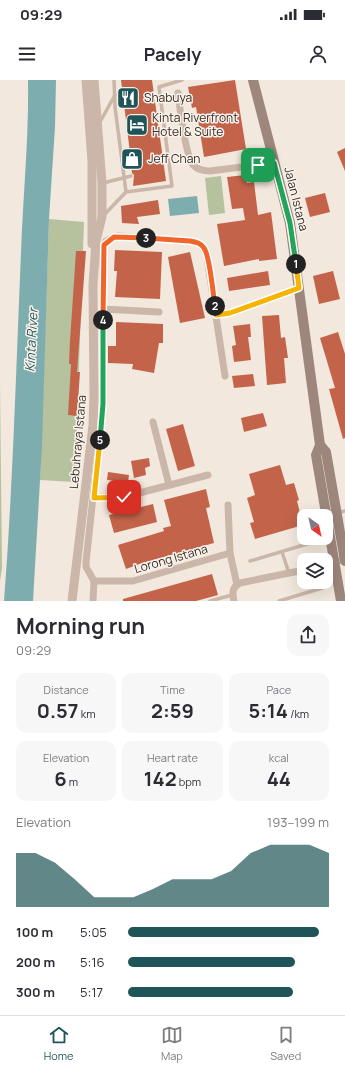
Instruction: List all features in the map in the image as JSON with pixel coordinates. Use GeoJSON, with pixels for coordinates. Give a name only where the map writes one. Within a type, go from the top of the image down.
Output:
{"type":"FeatureCollection","features":[{"type":"Feature","properties":{"kind":"main road","name":"Jalan Istana"},"geometry":{"type":"LineString","coordinates":[[253,80],[290,223],[320,444]]}},
{"type":"Feature","properties":{"kind":"main road"},"geometry":{"type":"LineString","coordinates":[[320,444],[326,452],[341,512],[345,560]]}},
{"type":"Feature","properties":{"kind":"main road"},"geometry":{"type":"LineString","coordinates":[[320,444],[316,454],[325,509]]}},
{"type":"Feature","properties":{"kind":"main road"},"geometry":{"type":"LineString","coordinates":[[333,573],[341,601]]}},
{"type":"Feature","properties":{"kind":"street","name":"Lebuhraya Istana"},"geometry":{"type":"LineString","coordinates":[[72,601],[93,426],[93,285],[96,241],[102,217],[99,125],[88,80]]}},
{"type":"Feature","properties":{"kind":"street","name":"Lebuhraya Istana"},"geometry":{"type":"LineString","coordinates":[[88,80],[92,149],[93,222],[91,266],[93,285]]}},
{"type":"Feature","properties":{"kind":"street"},"geometry":{"type":"LineString","coordinates":[[178,93],[189,156],[197,169],[204,172],[274,163]]}},
{"type":"Feature","properties":{"kind":"street"},"geometry":{"type":"LineString","coordinates":[[93,222],[97,193],[102,184]]}},
{"type":"Feature","properties":{"kind":"street"},"geometry":{"type":"LineString","coordinates":[[93,601],[94,581],[88,571],[86,562],[103,404],[104,245],[110,238],[118,236],[190,241],[201,245],[204,248],[208,257],[225,376]]}},
{"type":"Feature","properties":{"kind":"street"},"geometry":{"type":"LineString","coordinates":[[216,315],[230,313],[299,288]]}},
{"type":"Feature","properties":{"kind":"street"},"geometry":{"type":"LineString","coordinates":[[103,310],[159,312]]}},
{"type":"Feature","properties":{"kind":"street"},"geometry":{"type":"LineString","coordinates":[[153,422],[170,485]]}},
{"type":"Feature","properties":{"kind":"street"},"geometry":{"type":"LineString","coordinates":[[94,498],[116,498],[208,475]]}},
{"type":"Feature","properties":{"kind":"street"},"geometry":{"type":"LineString","coordinates":[[228,505],[230,553],[237,585]]}},
{"type":"Feature","properties":{"kind":"street","name":"Lorong Istana"},"geometry":{"type":"LineString","coordinates":[[94,581],[133,581],[230,553]]}},
{"type":"Feature","properties":{"kind":"street"},"geometry":{"type":"LineString","coordinates":[[333,562],[345,560]]}},
{"type":"Feature","properties":{"kind":"street"},"geometry":{"type":"LineString","coordinates":[[233,598],[234,587],[237,585],[297,572]]}},
{"type":"Feature","properties":{"kind":"lane"},"geometry":{"type":"LineString","coordinates":[[114,80],[116,94],[115,107],[126,192]]}},
{"type":"Feature","properties":{"kind":"lane"},"geometry":{"type":"LineString","coordinates":[[93,222],[110,210],[126,192],[172,186],[159,87],[182,80]]}},
{"type":"Feature","properties":{"kind":"lane"},"geometry":{"type":"LineString","coordinates":[[99,125],[116,94]]}},
{"type":"Feature","properties":{"kind":"lane"},"geometry":{"type":"LineString","coordinates":[[102,184],[107,181],[131,176]]}},
{"type":"Feature","properties":{"kind":"lane"},"geometry":{"type":"LineString","coordinates":[[250,562],[304,545]]}},
{"type":"Feature","properties":{"kind":"lane"},"geometry":{"type":"LineString","coordinates":[[282,552],[289,574]]}},
{"type":"Feature","properties":{"kind":"lane"},"geometry":{"type":"LineString","coordinates":[[278,601],[319,589]]}},
{"type":"Feature","properties":{"kind":"lane"},"geometry":{"type":"LineString","coordinates":[[210,601],[233,598]]}},
{"type":"Feature","properties":{"kind":"green space"},"geometry":{"type":"Polygon","coordinates":[[[221,176],[225,213],[209,215],[205,178],[221,176]]]}},
{"type":"Feature","properties":{"kind":"green space"},"geometry":{"type":"Polygon","coordinates":[[[49,219],[84,222],[75,482],[40,480],[49,219]]]}},
{"type":"Feature","properties":{"kind":"green space"},"geometry":{"type":"Polygon","coordinates":[[[0,385],[2,568],[0,581],[0,385]]]}},
{"type":"Feature","properties":{"kind":"water","name":"Kinta River"},"geometry":{"type":"Polygon","coordinates":[[[28,80],[56,80],[55,127],[49,219],[42,446],[33,601],[4,601],[12,470],[27,145],[28,80]]]}},
{"type":"Feature","properties":{"kind":"water"},"geometry":{"type":"Polygon","coordinates":[[[197,196],[199,213],[170,216],[168,199],[197,196]]]}},
{"type":"Feature","properties":{"kind":"building"},"geometry":{"type":"Polygon","coordinates":[[[121,80],[152,80],[166,181],[133,186],[134,175],[132,173],[131,164],[126,165],[124,154],[130,153],[121,80]]]}},
{"type":"Feature","properties":{"kind":"building"},"geometry":{"type":"Polygon","coordinates":[[[235,80],[246,149],[204,157],[196,107],[192,108],[188,87],[235,80]]]}},
{"type":"Feature","properties":{"kind":"building"},"geometry":{"type":"Polygon","coordinates":[[[345,148],[345,171],[337,152],[345,148]]]}},
{"type":"Feature","properties":{"kind":"building"},"geometry":{"type":"Polygon","coordinates":[[[245,175],[247,183],[254,182],[258,215],[271,212],[277,259],[259,261],[259,259],[224,266],[217,224],[245,220],[243,208],[232,209],[227,177],[245,175]]]}},
{"type":"Feature","properties":{"kind":"building"},"geometry":{"type":"Polygon","coordinates":[[[325,193],[330,212],[310,217],[305,198],[325,193]]]}},
{"type":"Feature","properties":{"kind":"building"},"geometry":{"type":"Polygon","coordinates":[[[158,200],[160,214],[137,217],[139,224],[122,223],[121,206],[158,200]]]}},
{"type":"Feature","properties":{"kind":"building"},"geometry":{"type":"Polygon","coordinates":[[[115,250],[162,252],[160,299],[115,297],[117,271],[114,271],[115,250]]]}},
{"type":"Feature","properties":{"kind":"building"},"geometry":{"type":"Polygon","coordinates":[[[76,251],[86,251],[77,372],[80,372],[77,416],[68,415],[71,364],[69,364],[70,341],[76,251]]]}},
{"type":"Feature","properties":{"kind":"building"},"geometry":{"type":"Polygon","coordinates":[[[190,252],[205,318],[180,323],[168,257],[190,252]]]}},
{"type":"Feature","properties":{"kind":"building"},"geometry":{"type":"Polygon","coordinates":[[[268,271],[270,285],[229,291],[227,278],[268,271]]]}},
{"type":"Feature","properties":{"kind":"building"},"geometry":{"type":"Polygon","coordinates":[[[333,271],[340,299],[319,304],[313,276],[333,271]]]}},
{"type":"Feature","properties":{"kind":"building"},"geometry":{"type":"Polygon","coordinates":[[[279,315],[281,338],[285,337],[288,358],[284,358],[286,383],[267,385],[262,316],[279,315]]]}},
{"type":"Feature","properties":{"kind":"building"},"geometry":{"type":"Polygon","coordinates":[[[116,322],[163,324],[163,343],[159,343],[154,373],[132,369],[133,364],[108,363],[108,346],[116,346],[116,322]]]}},
{"type":"Feature","properties":{"kind":"building"},"geometry":{"type":"Polygon","coordinates":[[[250,324],[251,337],[248,337],[251,360],[234,362],[232,346],[236,345],[233,326],[250,324]]]}},
{"type":"Feature","properties":{"kind":"building"},"geometry":{"type":"Polygon","coordinates":[[[338,332],[345,354],[345,438],[343,439],[329,389],[335,388],[320,338],[338,332]]]}},
{"type":"Feature","properties":{"kind":"building"},"geometry":{"type":"Polygon","coordinates":[[[253,374],[255,386],[234,388],[232,376],[253,374]]]}},
{"type":"Feature","properties":{"kind":"building"},"geometry":{"type":"Polygon","coordinates":[[[263,413],[267,426],[244,432],[241,418],[263,413]]]}},
{"type":"Feature","properties":{"kind":"building"},"geometry":{"type":"Polygon","coordinates":[[[183,424],[195,466],[178,471],[166,429],[183,424]]]}},
{"type":"Feature","properties":{"kind":"building"},"geometry":{"type":"Polygon","coordinates":[[[149,458],[150,466],[145,468],[146,475],[134,478],[131,461],[149,458]]]}},
{"type":"Feature","properties":{"kind":"building"},"geometry":{"type":"Polygon","coordinates":[[[280,465],[286,485],[294,483],[299,500],[297,501],[299,509],[297,509],[297,527],[255,539],[250,523],[254,522],[247,498],[255,495],[249,474],[280,465]]]}},
{"type":"Feature","properties":{"kind":"building"},"geometry":{"type":"Polygon","coordinates":[[[108,472],[129,475],[128,482],[107,480],[108,472]]]}},
{"type":"Feature","properties":{"kind":"building"},"geometry":{"type":"Polygon","coordinates":[[[206,489],[210,507],[206,508],[214,543],[142,563],[126,569],[118,545],[164,531],[163,528],[171,526],[164,500],[206,489]]]}},
{"type":"Feature","properties":{"kind":"building"},"geometry":{"type":"Polygon","coordinates":[[[153,504],[157,522],[114,533],[109,515],[153,504]]]}},
{"type":"Feature","properties":{"kind":"building"},"geometry":{"type":"Polygon","coordinates":[[[212,574],[218,595],[196,601],[123,601],[123,599],[212,574]]]}},
{"type":"Feature","properties":{"kind":"place","name":"Shabuya"},"geometry":{"type":"Point","coordinates":[128,98]}},
{"type":"Feature","properties":{"kind":"place","name":"Kinta Riverfront Hotel & Suite"},"geometry":{"type":"Point","coordinates":[137,125]}},
{"type":"Feature","properties":{"kind":"place","name":"Jeff Chan"},"geometry":{"type":"Point","coordinates":[132,159]}},
{"type":"Feature","properties":{"kind":"route"},"geometry":{"type":"LineString","coordinates":[[124,497],[94,498],[103,404],[104,245],[110,238],[118,236],[190,241],[201,245],[208,257],[216,315],[230,313],[299,288],[290,223],[274,163],[258,165]]}}]}
